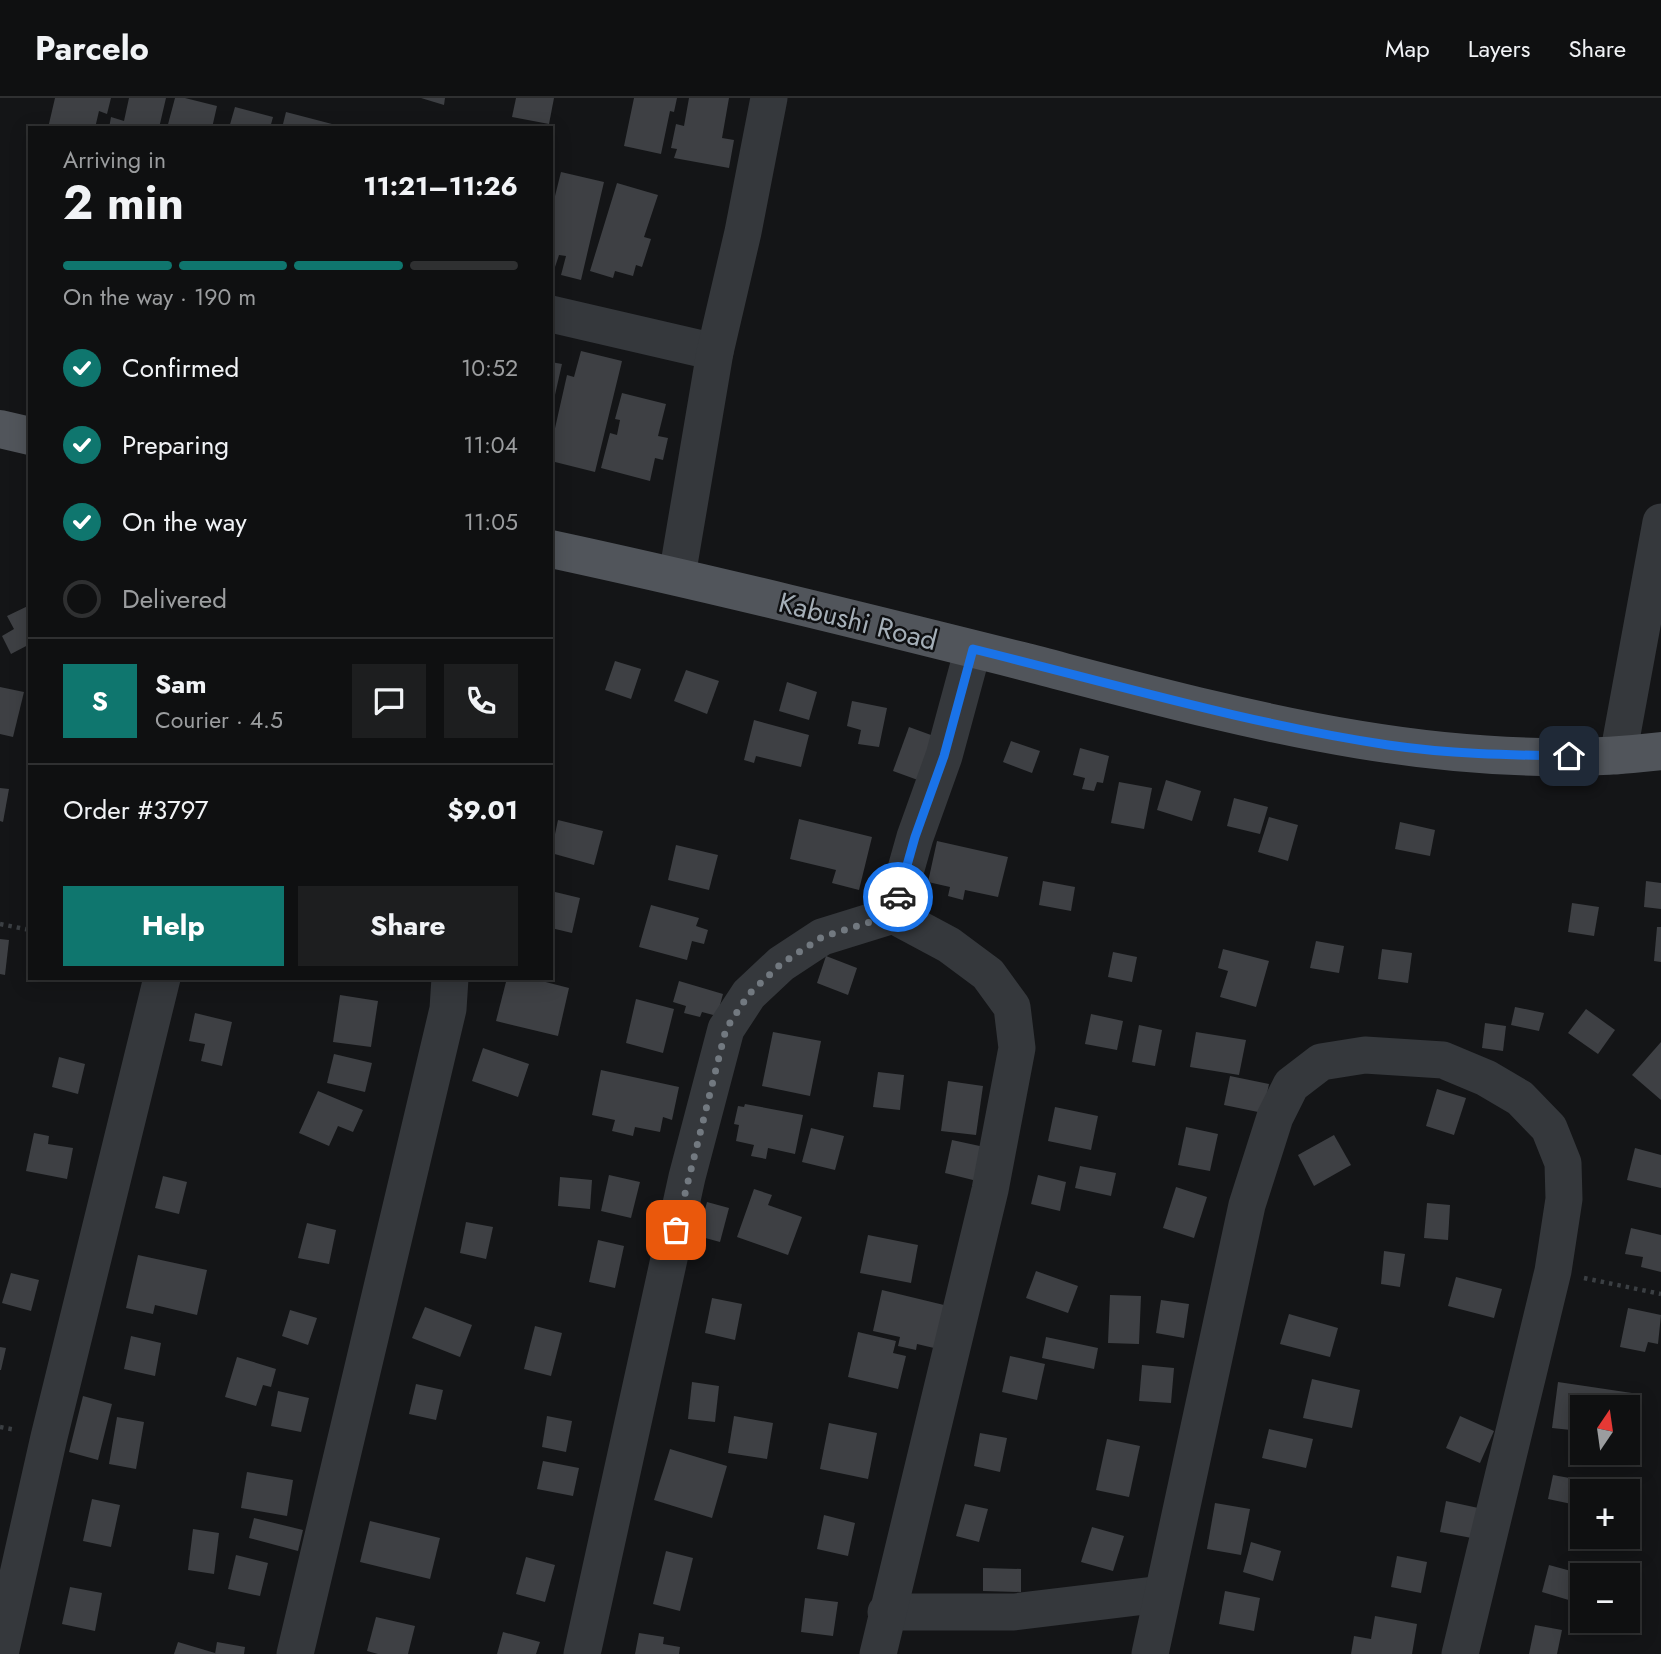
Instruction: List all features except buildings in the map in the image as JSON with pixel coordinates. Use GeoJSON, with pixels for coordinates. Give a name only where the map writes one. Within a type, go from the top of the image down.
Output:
{"type":"FeatureCollection","features":[{"type":"Feature","properties":{"kind":"main road"},"geometry":{"type":"LineString","coordinates":[[0,429],[28,436]]}},
{"type":"Feature","properties":{"kind":"main road","name":"Kabushi Road"},"geometry":{"type":"LineString","coordinates":[[553,549],[677,576],[1251,720],[1389,745],[1495,755],[1618,756],[1661,751]]}},
{"type":"Feature","properties":{"kind":"street"},"geometry":{"type":"LineString","coordinates":[[677,576],[715,352],[743,232],[769,98]]}},
{"type":"Feature","properties":{"kind":"street"},"geometry":{"type":"LineString","coordinates":[[553,314],[715,352]]}},
{"type":"Feature","properties":{"kind":"street"},"geometry":{"type":"LineString","coordinates":[[1618,756],[1661,522]]}},
{"type":"Feature","properties":{"kind":"street"},"geometry":{"type":"LineString","coordinates":[[893,915],[915,837],[944,756],[973,649]]}},
{"type":"Feature","properties":{"kind":"street"},"geometry":{"type":"LineString","coordinates":[[582,1654],[687,1177],[726,1029],[749,994],[781,964],[822,937],[893,915],[949,945],[988,974],[1012,1007],[1017,1048],[990,1190],[878,1654]]}},
{"type":"Feature","properties":{"kind":"street"},"geometry":{"type":"LineString","coordinates":[[0,1654],[49,1437],[162,980]]}},
{"type":"Feature","properties":{"kind":"street"},"geometry":{"type":"LineString","coordinates":[[295,1654],[448,1009],[450,980]]}},
{"type":"Feature","properties":{"kind":"street"},"geometry":{"type":"LineString","coordinates":[[1150,1654],[1247,1205],[1275,1117],[1291,1085],[1321,1062],[1365,1055],[1443,1060],[1486,1077],[1520,1098],[1549,1128],[1563,1163],[1564,1199],[1553,1271],[1460,1654]]}},
{"type":"Feature","properties":{"kind":"street"},"geometry":{"type":"LineString","coordinates":[[886,1612],[1014,1612],[1162,1594]]}},
{"type":"Feature","properties":{"kind":"path"},"geometry":{"type":"LineString","coordinates":[[0,924],[28,930]]}},
{"type":"Feature","properties":{"kind":"path"},"geometry":{"type":"LineString","coordinates":[[1553,1271],[1661,1294]]}},
{"type":"Feature","properties":{"kind":"way so far"},"geometry":{"type":"LineString","coordinates":[[676,1230],[687,1177],[726,1029],[749,994],[781,964],[822,937],[893,915],[898,897]]}},
{"type":"Feature","properties":{"kind":"route"},"geometry":{"type":"LineString","coordinates":[[898,897],[915,837],[944,756],[973,649],[1251,720],[1389,745],[1495,755],[1569,756]]}}]}
